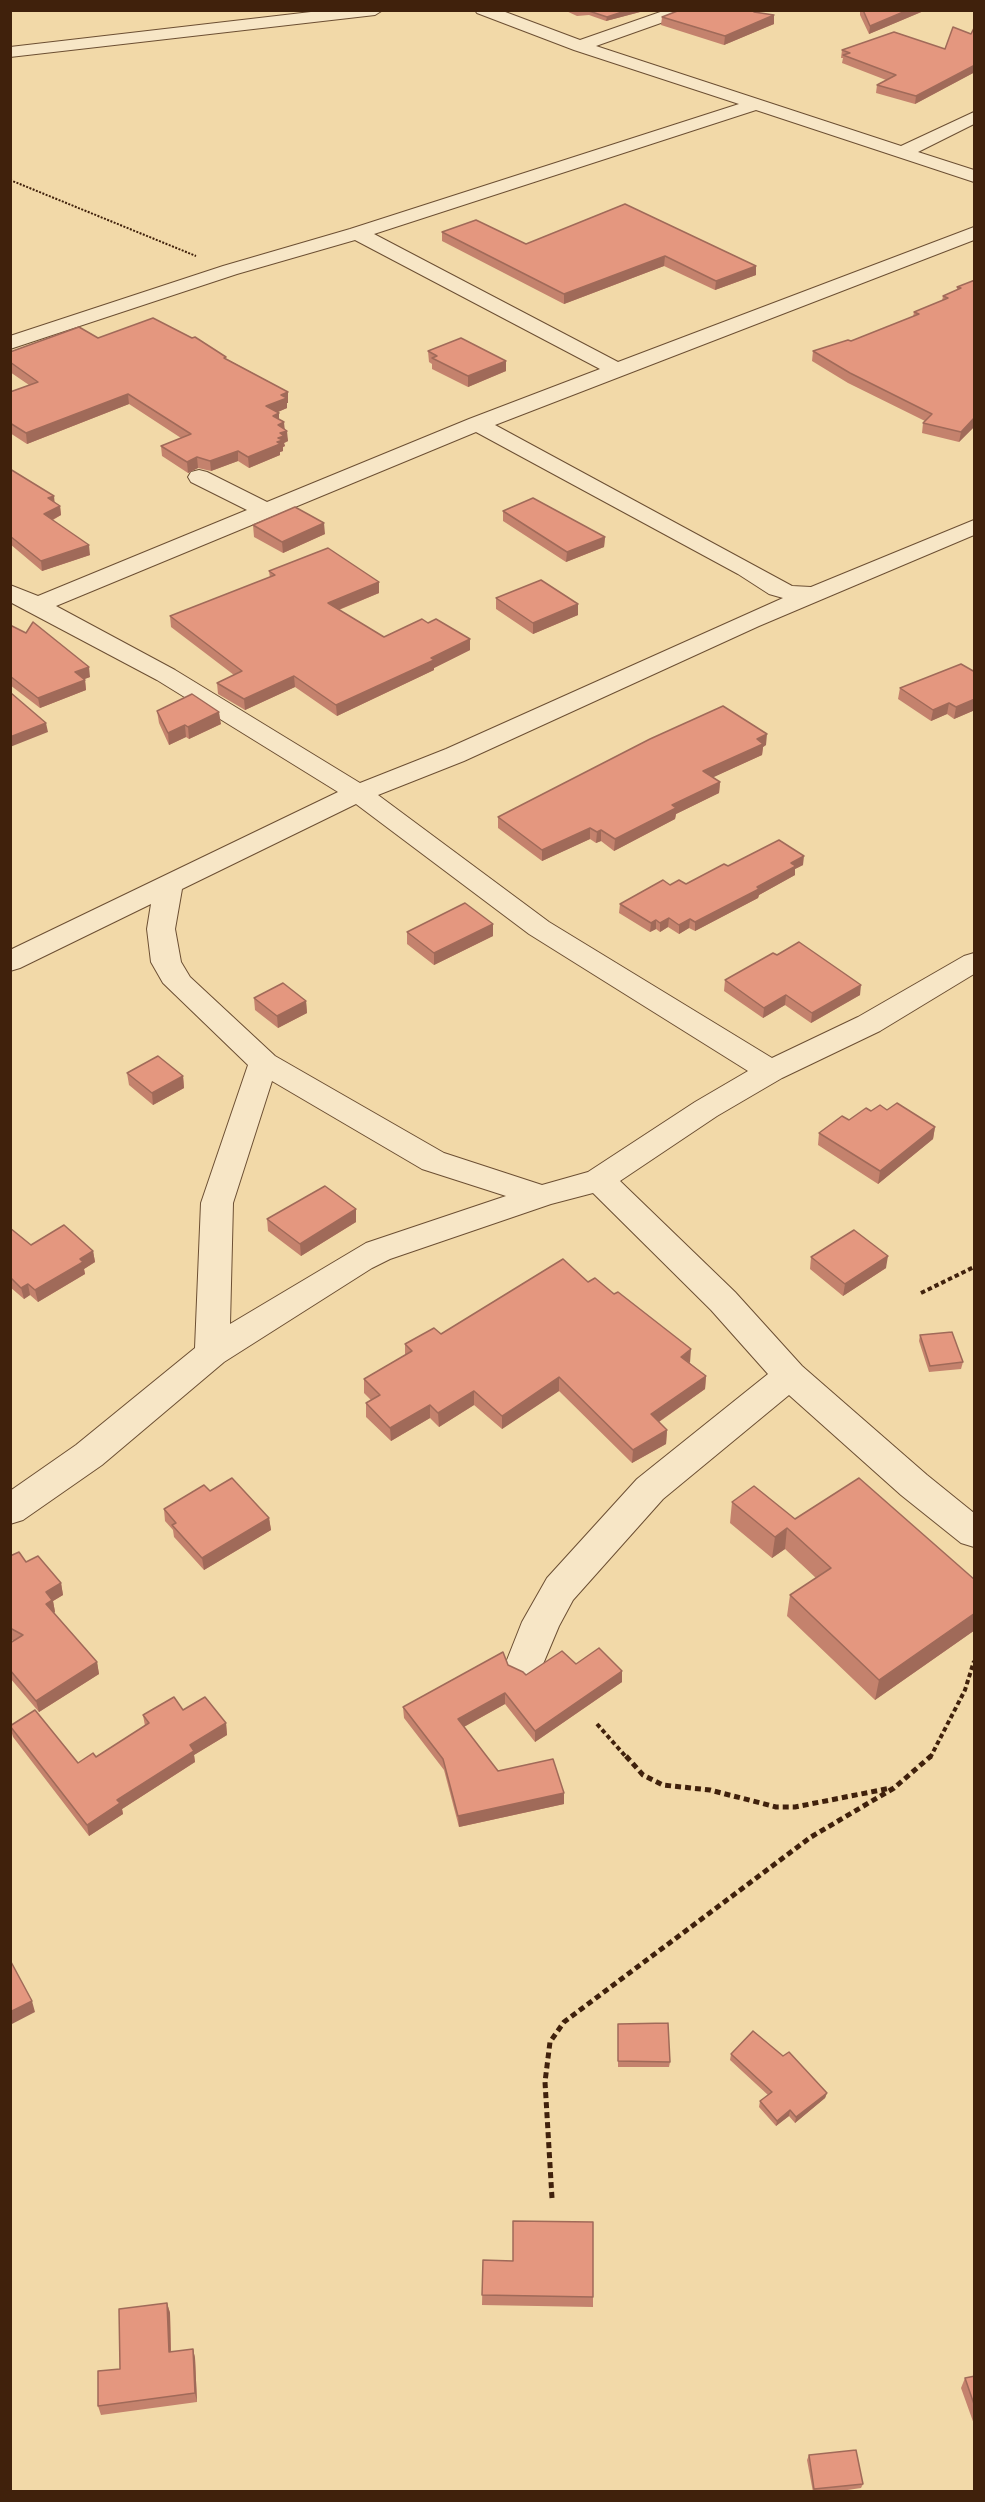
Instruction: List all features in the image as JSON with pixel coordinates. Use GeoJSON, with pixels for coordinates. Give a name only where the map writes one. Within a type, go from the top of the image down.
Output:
{"type":"FeatureCollection","features":[{"type":"Feature","properties":{"kind":"street"},"geometry":{"type":"LineString","coordinates":[[10,52],[375,10]]}},
{"type":"Feature","properties":{"kind":"street"},"geometry":{"type":"LineString","coordinates":[[483,10],[579,46],[975,176]]}},
{"type":"Feature","properties":{"kind":"street"},"geometry":{"type":"LineString","coordinates":[[579,46],[683,10]]}},
{"type":"Feature","properties":{"kind":"street"},"geometry":{"type":"LineString","coordinates":[[10,343],[230,270],[357,233],[754,105]]}},
{"type":"Feature","properties":{"kind":"street"},"geometry":{"type":"LineString","coordinates":[[903,152],[975,117]]}},
{"type":"Feature","properties":{"kind":"street"},"geometry":{"type":"LineString","coordinates":[[357,233],[617,370]]}},
{"type":"Feature","properties":{"kind":"street"},"geometry":{"type":"LineString","coordinates":[[38,604],[477,424],[975,233]]}},
{"type":"Feature","properties":{"kind":"street"},"geometry":{"type":"LineString","coordinates":[[477,424],[746,569],[778,589],[790,593],[815,594]]}},
{"type":"Feature","properties":{"kind":"street"},"geometry":{"type":"LineString","coordinates":[[199,477],[264,510]]}},
{"type":"Feature","properties":{"kind":"street"},"geometry":{"type":"LineString","coordinates":[[10,962],[358,793],[455,755],[657,662],[975,527]]}},
{"type":"Feature","properties":{"kind":"street"},"geometry":{"type":"LineString","coordinates":[[10,592],[38,604],[166,675],[358,793],[539,928],[771,1071]]}},
{"type":"Feature","properties":{"kind":"street"},"geometry":{"type":"LineString","coordinates":[[169,885],[162,929],[166,962],[178,983],[264,1063],[433,1161],[541,1196]]}},
{"type":"Feature","properties":{"kind":"street"},"geometry":{"type":"LineString","coordinates":[[10,1510],[89,1455],[212,1353],[269,1315],[360,1260],[378,1251],[541,1196],[599,1180],[706,1109],[771,1071],[869,1024],[975,962]]}},
{"type":"Feature","properties":{"kind":"street"},"geometry":{"type":"LineString","coordinates":[[212,1353],[217,1203],[264,1063]]}},
{"type":"Feature","properties":{"kind":"street"},"geometry":{"type":"LineString","coordinates":[[599,1180],[723,1300],[790,1375],[914,1485],[975,1533]]}},
{"type":"Feature","properties":{"kind":"street"},"geometry":{"type":"LineString","coordinates":[[524,1665],[541,1622],[560,1589],[650,1489],[790,1375]]}},
{"type":"Feature","properties":{"kind":"path"},"geometry":{"type":"LineString","coordinates":[[10,180],[230,270]]}},
{"type":"Feature","properties":{"kind":"path"},"geometry":{"type":"LineString","coordinates":[[921,1293],[975,1267]]}},
{"type":"Feature","properties":{"kind":"path"},"geometry":{"type":"LineString","coordinates":[[552,2198],[545,2082],[550,2042],[564,2022],[811,1837],[894,1788],[930,1758],[965,1690],[975,1661]]}},
{"type":"Feature","properties":{"kind":"path"},"geometry":{"type":"LineString","coordinates":[[597,1724],[643,1775],[663,1785],[710,1790],[776,1807],[795,1807],[894,1788]]}},
{"type":"Feature","properties":{"kind":"building"},"geometry":{"type":"Polygon","coordinates":[[[576,10],[628,10],[607,17],[589,11],[576,10]]]}},
{"type":"Feature","properties":{"kind":"building"},"geometry":{"type":"Polygon","coordinates":[[[680,10],[755,10],[754,12],[774,15],[725,36],[662,17],[680,10]]]}},
{"type":"Feature","properties":{"kind":"building"},"geometry":{"type":"Polygon","coordinates":[[[863,10],[908,10],[870,26],[863,10]]]}},
{"type":"Feature","properties":{"kind":"building"},"geometry":{"type":"Polygon","coordinates":[[[975,26],[975,65],[916,96],[877,85],[896,75],[843,55],[850,53],[842,50],[894,32],[945,49],[953,27],[971,34],[975,26]]]}},
{"type":"Feature","properties":{"kind":"building"},"geometry":{"type":"Polygon","coordinates":[[[625,204],[756,266],[716,281],[665,256],[564,294],[442,232],[476,220],[526,244],[625,204]]]}},
{"type":"Feature","properties":{"kind":"building"},"geometry":{"type":"Polygon","coordinates":[[[975,280],[975,417],[961,432],[923,423],[932,414],[850,373],[813,351],[851,341],[919,314],[914,312],[948,298],[943,296],[975,280]]]}},
{"type":"Feature","properties":{"kind":"building"},"geometry":{"type":"Polygon","coordinates":[[[153,318],[192,338],[195,337],[226,357],[224,358],[288,392],[281,395],[287,398],[266,406],[279,413],[273,416],[284,422],[278,425],[287,431],[280,433],[284,436],[278,438],[283,440],[277,442],[280,444],[248,457],[238,451],[210,461],[197,457],[187,462],[161,446],[191,434],[128,394],[26,433],[10,423],[10,392],[38,382],[10,362],[10,352],[79,327],[98,338],[153,318]]]}},
{"type":"Feature","properties":{"kind":"building"},"geometry":{"type":"Polygon","coordinates":[[[461,338],[506,361],[468,376],[432,358],[437,356],[428,351],[461,338]]]}},
{"type":"Feature","properties":{"kind":"building"},"geometry":{"type":"Polygon","coordinates":[[[10,469],[54,496],[48,498],[60,506],[44,514],[89,545],[41,561],[10,536],[10,469]]]}},
{"type":"Feature","properties":{"kind":"building"},"geometry":{"type":"Polygon","coordinates":[[[533,498],[605,537],[567,552],[503,511],[533,498]]]}},
{"type":"Feature","properties":{"kind":"building"},"geometry":{"type":"Polygon","coordinates":[[[295,507],[324,523],[282,542],[253,525],[295,507]]]}},
{"type":"Feature","properties":{"kind":"building"},"geometry":{"type":"Polygon","coordinates":[[[328,548],[379,582],[328,603],[384,637],[422,619],[428,623],[436,619],[470,639],[431,658],[434,660],[336,705],[294,676],[244,699],[217,683],[242,671],[170,616],[275,575],[269,571],[328,548]]]}},
{"type":"Feature","properties":{"kind":"building"},"geometry":{"type":"Polygon","coordinates":[[[541,580],[578,604],[533,623],[496,598],[541,580]]]}},
{"type":"Feature","properties":{"kind":"building"},"geometry":{"type":"Polygon","coordinates":[[[33,622],[89,667],[75,672],[85,680],[38,698],[10,676],[10,625],[26,633],[33,622]]]}},
{"type":"Feature","properties":{"kind":"building"},"geometry":{"type":"Polygon","coordinates":[[[961,664],[975,672],[975,699],[956,707],[949,703],[933,710],[900,688],[961,664]]]}},
{"type":"Feature","properties":{"kind":"building"},"geometry":{"type":"Polygon","coordinates":[[[11,693],[46,723],[10,737],[11,693]]]}},
{"type":"Feature","properties":{"kind":"building"},"geometry":{"type":"Polygon","coordinates":[[[192,694],[219,712],[188,727],[185,725],[168,733],[157,711],[192,694]]]}},
{"type":"Feature","properties":{"kind":"building"},"geometry":{"type":"Polygon","coordinates":[[[723,706],[767,734],[757,739],[763,744],[703,771],[720,782],[672,805],[676,808],[615,839],[601,830],[597,832],[590,828],[542,850],[498,817],[650,739],[723,706]]]}},
{"type":"Feature","properties":{"kind":"building"},"geometry":{"type":"Polygon","coordinates":[[[779,840],[804,856],[791,863],[796,866],[757,887],[759,889],[695,922],[690,919],[679,925],[669,918],[660,923],[656,920],[651,923],[620,904],[663,880],[670,885],[679,880],[686,884],[724,864],[728,866],[779,840]]]}},
{"type":"Feature","properties":{"kind":"building"},"geometry":{"type":"Polygon","coordinates":[[[465,903],[493,924],[434,953],[407,932],[465,903]]]}},
{"type":"Feature","properties":{"kind":"building"},"geometry":{"type":"Polygon","coordinates":[[[799,942],[861,985],[812,1013],[786,995],[764,1008],[725,980],[773,953],[777,955],[799,942]]]}},
{"type":"Feature","properties":{"kind":"building"},"geometry":{"type":"Polygon","coordinates":[[[283,983],[306,1001],[277,1016],[254,998],[283,983]]]}},
{"type":"Feature","properties":{"kind":"building"},"geometry":{"type":"Polygon","coordinates":[[[158,1056],[183,1076],[152,1093],[127,1073],[158,1056]]]}},
{"type":"Feature","properties":{"kind":"building"},"geometry":{"type":"Polygon","coordinates":[[[897,1103],[935,1127],[880,1171],[819,1133],[842,1116],[849,1120],[866,1108],[871,1111],[880,1105],[887,1110],[897,1103]]]}},
{"type":"Feature","properties":{"kind":"building"},"geometry":{"type":"Polygon","coordinates":[[[325,1186],[356,1209],[300,1244],[267,1219],[325,1186]]]}},
{"type":"Feature","properties":{"kind":"building"},"geometry":{"type":"Polygon","coordinates":[[[64,1225],[93,1251],[80,1259],[83,1262],[35,1290],[28,1284],[21,1288],[10,1277],[10,1228],[31,1245],[64,1225]]]}},
{"type":"Feature","properties":{"kind":"building"},"geometry":{"type":"Polygon","coordinates":[[[854,1230],[888,1256],[845,1284],[811,1257],[854,1230]]]}},
{"type":"Feature","properties":{"kind":"building"},"geometry":{"type":"Polygon","coordinates":[[[563,1259],[588,1282],[595,1278],[614,1294],[618,1292],[691,1349],[681,1357],[706,1376],[651,1414],[667,1430],[633,1450],[559,1377],[502,1416],[474,1391],[438,1413],[430,1405],[390,1428],[366,1403],[380,1395],[364,1379],[412,1351],[405,1344],[434,1328],[441,1334],[563,1259]]]}},
{"type":"Feature","properties":{"kind":"building"},"geometry":{"type":"Polygon","coordinates":[[[952,1332],[963,1362],[930,1366],[920,1335],[952,1332]]]}},
{"type":"Feature","properties":{"kind":"building"},"geometry":{"type":"Polygon","coordinates":[[[232,1478],[269,1518],[202,1558],[172,1525],[176,1523],[164,1509],[204,1485],[210,1491],[232,1478]]]}},
{"type":"Feature","properties":{"kind":"building"},"geometry":{"type":"Polygon","coordinates":[[[859,1478],[975,1580],[975,1613],[879,1680],[790,1595],[831,1568],[787,1528],[775,1537],[732,1502],[754,1486],[795,1519],[859,1478]]]}},
{"type":"Feature","properties":{"kind":"building"},"geometry":{"type":"Polygon","coordinates":[[[19,1552],[26,1562],[38,1556],[61,1583],[46,1592],[52,1600],[46,1604],[97,1662],[36,1701],[10,1670],[10,1643],[23,1635],[10,1628],[10,1556],[19,1552]]]}},
{"type":"Feature","properties":{"kind":"building"},"geometry":{"type":"Polygon","coordinates":[[[599,1648],[622,1671],[535,1731],[505,1693],[458,1719],[498,1771],[553,1759],[564,1793],[458,1816],[443,1759],[403,1707],[503,1652],[508,1665],[526,1675],[562,1651],[576,1664],[599,1648]]]}},
{"type":"Feature","properties":{"kind":"building"},"geometry":{"type":"Polygon","coordinates":[[[174,1697],[183,1710],[205,1697],[226,1723],[190,1745],[194,1751],[117,1800],[120,1803],[87,1825],[10,1726],[35,1710],[78,1763],[93,1753],[96,1757],[149,1723],[143,1715],[174,1697]]]}},
{"type":"Feature","properties":{"kind":"building"},"geometry":{"type":"Polygon","coordinates":[[[10,1960],[32,2001],[10,2012],[10,1960]]]}},
{"type":"Feature","properties":{"kind":"building"},"geometry":{"type":"Polygon","coordinates":[[[668,2023],[670,2062],[618,2061],[618,2024],[668,2023]]]}},
{"type":"Feature","properties":{"kind":"building"},"geometry":{"type":"Polygon","coordinates":[[[753,2031],[783,2056],[789,2052],[827,2093],[796,2117],[790,2110],[777,2121],[760,2101],[772,2092],[731,2054],[753,2031]]]}},
{"type":"Feature","properties":{"kind":"building"},"geometry":{"type":"Polygon","coordinates":[[[513,2221],[593,2222],[593,2297],[482,2295],[483,2260],[513,2261],[513,2221]]]}},
{"type":"Feature","properties":{"kind":"building"},"geometry":{"type":"Polygon","coordinates":[[[167,2303],[169,2352],[193,2349],[195,2393],[98,2406],[98,2371],[120,2369],[119,2309],[167,2303]]]}},
{"type":"Feature","properties":{"kind":"building"},"geometry":{"type":"Polygon","coordinates":[[[975,2376],[975,2407],[965,2378],[975,2376]]]}},
{"type":"Feature","properties":{"kind":"building"},"geometry":{"type":"Polygon","coordinates":[[[856,2450],[863,2484],[814,2489],[809,2455],[856,2450]]]}}]}
